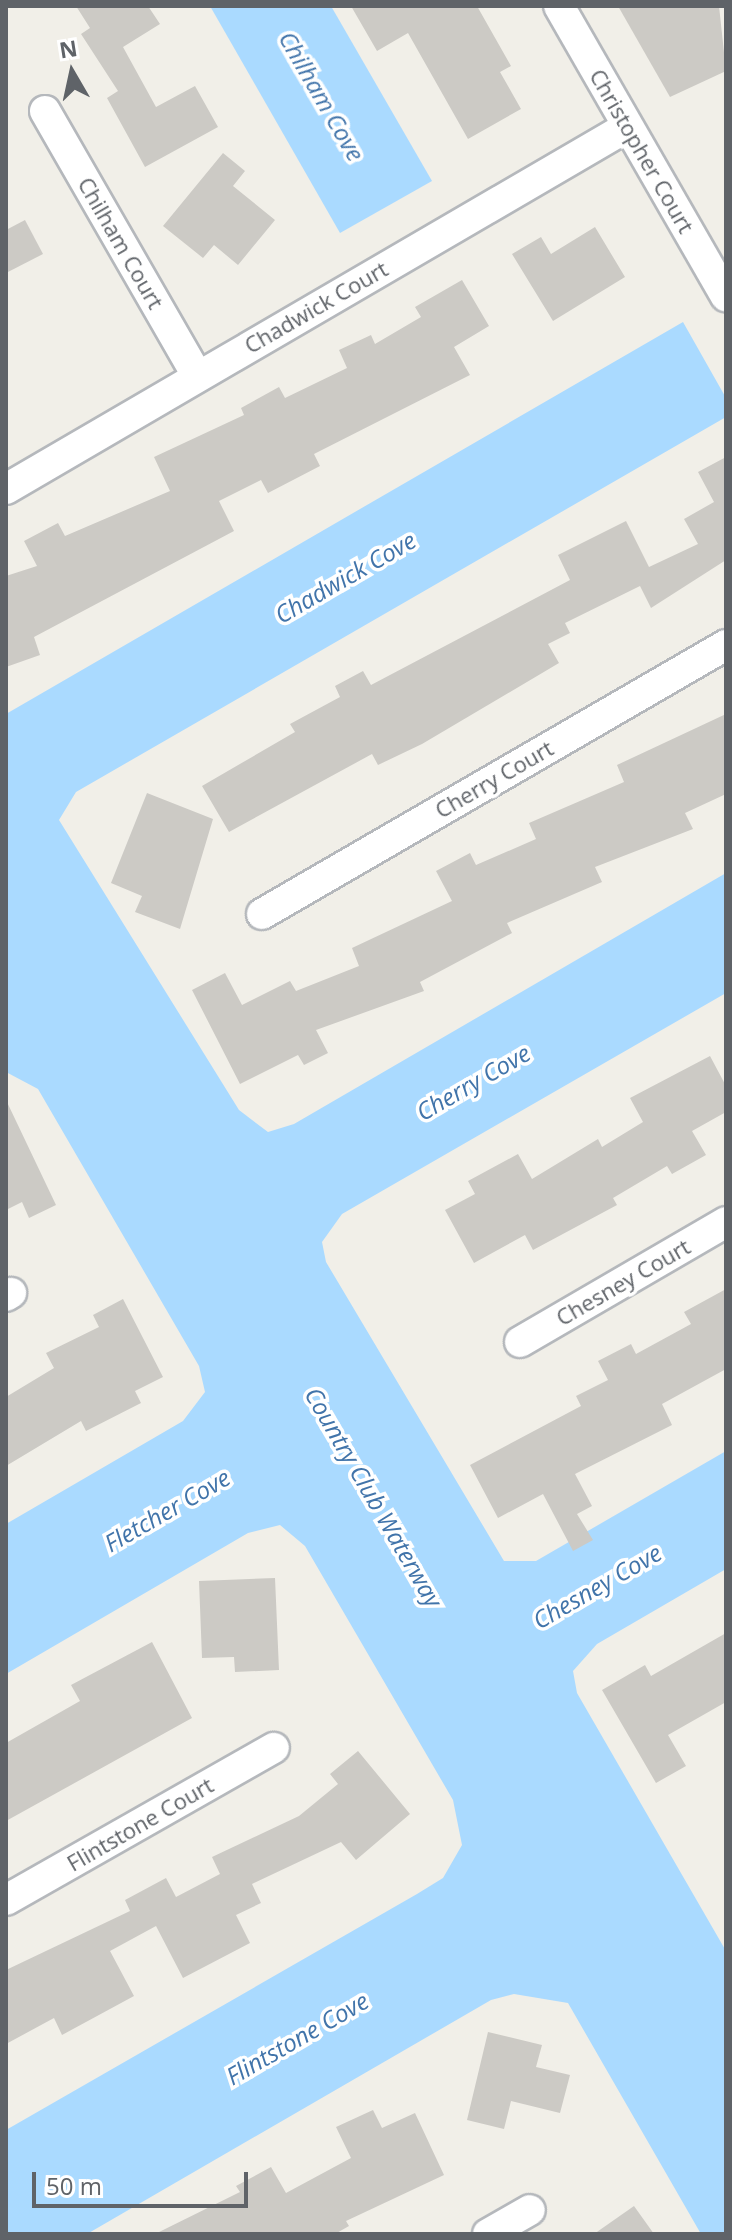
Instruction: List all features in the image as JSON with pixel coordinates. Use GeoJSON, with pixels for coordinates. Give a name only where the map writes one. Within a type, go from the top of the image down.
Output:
{"type":"FeatureCollection","features":[{"type":"Feature","properties":{"kind":"street","name":"Christopher Court"},"geometry":{"type":"LineString","coordinates":[[559,6],[726,296]]}},
{"type":"Feature","properties":{"kind":"street","name":"Chilham Court"},"geometry":{"type":"LineString","coordinates":[[45,111],[197,375]]}},
{"type":"Feature","properties":{"kind":"street","name":"Chadwick Court"},"geometry":{"type":"LineString","coordinates":[[6,489],[627,127]]}},
{"type":"Feature","properties":{"kind":"street","name":"Cherry Court"},"geometry":{"type":"LineString","coordinates":[[262,914],[726,645]]}},
{"type":"Feature","properties":{"kind":"street","name":"Chesney Court"},"geometry":{"type":"LineString","coordinates":[[520,1342],[726,1222]]}},
{"type":"Feature","properties":{"kind":"street","name":"Flintstone Court"},"geometry":{"type":"LineString","coordinates":[[6,1900],[274,1748]]}},
{"type":"Feature","properties":{"kind":"street"},"geometry":{"type":"LineString","coordinates":[[488,2234],[530,2210]]}},
{"type":"Feature","properties":{"kind":"water","name":"Chilham Cove"},"geometry":{"type":"Polygon","coordinates":[[[210,6],[331,6],[432,181],[340,233],[210,6]]]}},
{"type":"Feature","properties":{"kind":"water"},"geometry":{"type":"Polygon","coordinates":[[[683,322],[726,398],[726,417],[76,792],[59,820],[239,1110],[268,1132],[294,1124],[726,873],[726,993],[342,1214],[322,1242],[326,1262],[504,1561],[536,1561],[726,1451],[726,1569],[597,1644],[573,1671],[577,1693],[726,1951],[726,2234],[701,2234],[568,2003],[514,1994],[491,2000],[87,2234],[6,2234],[6,2130],[443,1878],[462,1845],[453,1800],[305,1546],[280,1525],[248,1533],[6,1674],[6,1524],[183,1421],[205,1392],[199,1366],[38,1089],[6,1072],[6,714],[683,322]]]}},
{"type":"Feature","properties":{"kind":"building"},"geometry":{"type":"Polygon","coordinates":[[[76,6],[148,6],[160,24],[123,47],[156,107],[195,86],[218,127],[145,167],[107,98],[118,91],[81,34],[90,28],[76,6]]]}},
{"type":"Feature","properties":{"kind":"building"},"geometry":{"type":"Polygon","coordinates":[[[351,6],[477,6],[511,66],[500,72],[521,109],[468,139],[408,33],[377,51],[351,6]]]}},
{"type":"Feature","properties":{"kind":"building"},"geometry":{"type":"Polygon","coordinates":[[[618,6],[719,6],[726,71],[670,97],[618,6]]]}},
{"type":"Feature","properties":{"kind":"building"},"geometry":{"type":"Polygon","coordinates":[[[223,153],[245,171],[233,186],[275,220],[238,265],[214,245],[203,258],[163,226],[223,153]]]}},
{"type":"Feature","properties":{"kind":"building"},"geometry":{"type":"Polygon","coordinates":[[[25,220],[43,254],[6,273],[6,230],[25,220]]]}},
{"type":"Feature","properties":{"kind":"building"},"geometry":{"type":"Polygon","coordinates":[[[595,227],[625,277],[553,321],[512,254],[541,237],[551,254],[595,227]]]}},
{"type":"Feature","properties":{"kind":"building"},"geometry":{"type":"Polygon","coordinates":[[[462,280],[489,326],[454,347],[470,375],[314,454],[320,466],[268,493],[261,480],[219,501],[234,531],[34,637],[40,655],[6,667],[6,576],[37,566],[24,541],[58,523],[65,536],[170,491],[154,457],[244,415],[241,408],[279,387],[285,398],[347,368],[339,350],[371,335],[375,344],[421,317],[415,307],[462,280]]]}},
{"type":"Feature","properties":{"kind":"building"},"geometry":{"type":"Polygon","coordinates":[[[726,457],[726,560],[651,608],[640,586],[565,623],[570,633],[548,644],[559,663],[422,744],[378,765],[372,754],[229,832],[202,786],[295,732],[290,724],[340,697],[335,686],[363,671],[371,685],[570,580],[558,555],[626,521],[649,567],[698,544],[684,519],[714,502],[698,472],[726,457]]]}},
{"type":"Feature","properties":{"kind":"building"},"geometry":{"type":"Polygon","coordinates":[[[726,714],[726,794],[685,813],[693,829],[595,867],[602,882],[507,923],[512,933],[420,982],[424,991],[316,1030],[328,1053],[304,1065],[298,1055],[240,1084],[192,990],[225,973],[242,1005],[290,981],[296,991],[359,966],[352,948],[452,901],[436,871],[470,853],[476,865],[536,839],[529,823],[624,782],[617,765],[726,714]]]}},
{"type":"Feature","properties":{"kind":"building"},"geometry":{"type":"Polygon","coordinates":[[[147,793],[213,819],[180,929],[135,912],[142,896],[111,883],[147,793]]]}},
{"type":"Feature","properties":{"kind":"building"},"geometry":{"type":"Polygon","coordinates":[[[710,1056],[726,1086],[726,1112],[692,1131],[706,1155],[672,1174],[667,1166],[613,1198],[617,1205],[533,1250],[525,1235],[474,1263],[445,1210],[475,1194],[468,1181],[518,1154],[532,1179],[598,1139],[602,1147],[643,1122],[630,1098],[710,1056]]]}},
{"type":"Feature","properties":{"kind":"building"},"geometry":{"type":"Polygon","coordinates":[[[6,1100],[56,1205],[29,1218],[22,1202],[6,1210],[6,1100]]]}},
{"type":"Feature","properties":{"kind":"building"},"geometry":{"type":"Polygon","coordinates":[[[726,1289],[726,1369],[662,1404],[672,1425],[575,1474],[592,1506],[577,1514],[593,1540],[573,1551],[543,1494],[498,1518],[470,1465],[581,1406],[576,1396],[608,1380],[598,1361],[631,1344],[636,1354],[691,1324],[684,1312],[726,1289]]]}},
{"type":"Feature","properties":{"kind":"building"},"geometry":{"type":"Polygon","coordinates":[[[123,1299],[163,1377],[135,1391],[141,1403],[86,1431],[81,1421],[6,1466],[6,1397],[54,1368],[46,1353],[99,1327],[93,1315],[123,1299]]]}},
{"type":"Feature","properties":{"kind":"building"},"geometry":{"type":"Polygon","coordinates":[[[275,1578],[279,1670],[235,1672],[234,1657],[202,1658],[199,1581],[275,1578]]]}},
{"type":"Feature","properties":{"kind":"building"},"geometry":{"type":"Polygon","coordinates":[[[726,1633],[726,1702],[668,1735],[686,1766],[656,1783],[602,1690],[645,1665],[651,1676],[726,1633]]]}},
{"type":"Feature","properties":{"kind":"building"},"geometry":{"type":"Polygon","coordinates":[[[152,1642],[192,1718],[6,1821],[6,1743],[80,1701],[71,1685],[152,1642]]]}},
{"type":"Feature","properties":{"kind":"building"},"geometry":{"type":"Polygon","coordinates":[[[358,1751],[410,1814],[356,1860],[341,1842],[252,1884],[261,1903],[236,1915],[250,1943],[183,1978],[156,1926],[110,1951],[134,1996],[62,2035],[54,2018],[6,2044],[6,1970],[130,1911],[125,1900],[166,1878],[176,1897],[220,1874],[212,1857],[299,1816],[338,1784],[330,1774],[358,1751]]]}},
{"type":"Feature","properties":{"kind":"building"},"geometry":{"type":"Polygon","coordinates":[[[488,2032],[542,2045],[536,2067],[570,2075],[560,2113],[511,2101],[504,2129],[467,2120],[488,2032]]]}},
{"type":"Feature","properties":{"kind":"building"},"geometry":{"type":"Polygon","coordinates":[[[373,2110],[382,2128],[415,2113],[444,2175],[346,2221],[349,2226],[335,2234],[155,2234],[240,2192],[236,2186],[271,2167],[286,2193],[351,2158],[336,2127],[373,2110]]]}},
{"type":"Feature","properties":{"kind":"building"},"geometry":{"type":"Polygon","coordinates":[[[634,2206],[654,2234],[594,2234],[634,2206]]]}},
{"type":"Feature","properties":{"kind":"water label","name":"Chadwick Cove"},"geometry":{"type":"Point","coordinates":[345,577]}},
{"type":"Feature","properties":{"kind":"water label","name":"Cherry Cove"},"geometry":{"type":"Point","coordinates":[473,1082]}},
{"type":"Feature","properties":{"kind":"water label","name":"Country Club Waterway"},"geometry":{"type":"Point","coordinates":[374,1497]}},
{"type":"Feature","properties":{"kind":"water label","name":"Fletcher Cove"},"geometry":{"type":"Point","coordinates":[167,1510]}},
{"type":"Feature","properties":{"kind":"water label","name":"Chesney Cove"},"geometry":{"type":"Point","coordinates":[597,1586]}},
{"type":"Feature","properties":{"kind":"water label","name":"Flintstone Cove"},"geometry":{"type":"Point","coordinates":[297,2038]}}]}
